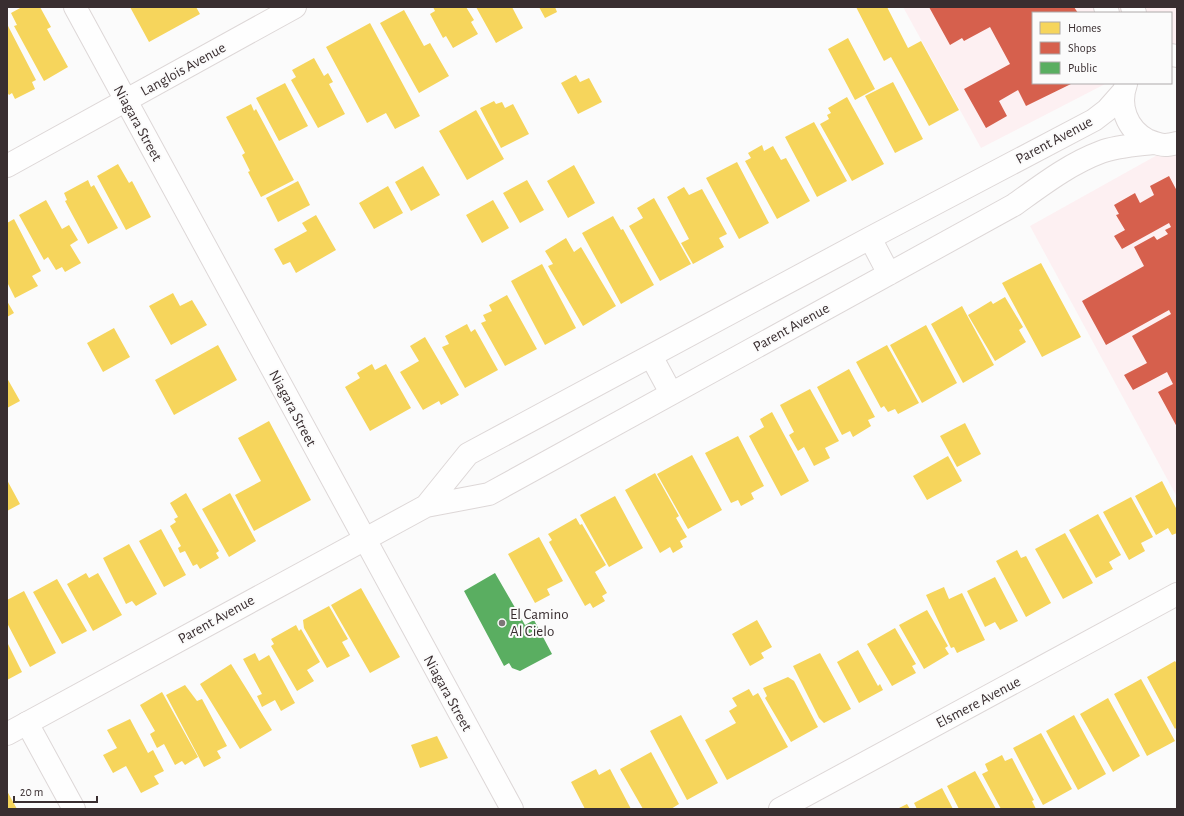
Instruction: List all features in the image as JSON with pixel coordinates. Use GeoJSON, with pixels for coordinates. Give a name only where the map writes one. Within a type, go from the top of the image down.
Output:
{"type":"FeatureCollection","features":[{"type":"Feature","properties":{"kind":"street","name":"Niagara Street"},"geometry":{"type":"LineString","coordinates":[[75,7],[512,809]]}},
{"type":"Feature","properties":{"kind":"street","name":"Langlois Avenue"},"geometry":{"type":"LineString","coordinates":[[7,166],[296,7]]}},
{"type":"Feature","properties":{"kind":"street"},"geometry":{"type":"LineString","coordinates":[[1124,88],[1123,109],[1129,124],[1139,136],[1168,147]]}},
{"type":"Feature","properties":{"kind":"street","name":"Parent Avenue"},"geometry":{"type":"LineString","coordinates":[[426,506],[468,454],[870,238],[1094,120],[1107,110],[1124,88]]}},
{"type":"Feature","properties":{"kind":"street","name":"Parent Avenue"},"geometry":{"type":"LineString","coordinates":[[7,734],[364,538],[426,506],[489,494],[1014,205],[1066,169],[1102,152],[1128,146],[1168,147]]}},
{"type":"Feature","properties":{"kind":"street"},"geometry":{"type":"LineString","coordinates":[[870,238],[889,274]]}},
{"type":"Feature","properties":{"kind":"street"},"geometry":{"type":"LineString","coordinates":[[651,356],[671,393]]}},
{"type":"Feature","properties":{"kind":"street","name":"Elsmere Avenue"},"geometry":{"type":"LineString","coordinates":[[780,809],[1177,594]]}},
{"type":"Feature","properties":{"kind":"street"},"geometry":{"type":"LineString","coordinates":[[27,723],[74,809]]}},
{"type":"Feature","properties":{"kind":"shaded area"},"geometry":{"type":"Polygon","coordinates":[[[903,7],[1177,7],[1177,47],[1172,50],[1172,12],[1032,12],[1032,84],[1105,84],[981,148],[903,7]]]}},
{"type":"Feature","properties":{"kind":"shaded area"},"geometry":{"type":"Polygon","coordinates":[[[1177,144],[1177,497],[1030,226],[1177,144]]]}},
{"type":"Feature","properties":{"kind":"building: Homes"},"geometry":{"type":"Polygon","coordinates":[[[22,7],[40,7],[51,27],[47,29],[68,67],[44,81],[14,26],[17,25],[11,13],[22,7]]]}},
{"type":"Feature","properties":{"kind":"building: Homes"},"geometry":{"type":"Polygon","coordinates":[[[130,7],[196,7],[200,14],[149,42],[130,7]]]}},
{"type":"Feature","properties":{"kind":"building: Homes"},"geometry":{"type":"Polygon","coordinates":[[[433,7],[466,7],[474,20],[471,22],[478,34],[453,48],[446,36],[443,38],[430,14],[435,11],[433,7]]]}},
{"type":"Feature","properties":{"kind":"building: Homes"},"geometry":{"type":"Polygon","coordinates":[[[476,7],[512,7],[523,28],[496,43],[476,7]]]}},
{"type":"Feature","properties":{"kind":"building: Homes"},"geometry":{"type":"Polygon","coordinates":[[[539,7],[555,7],[557,12],[545,18],[539,7]]]}},
{"type":"Feature","properties":{"kind":"building: Homes"},"geometry":{"type":"Polygon","coordinates":[[[856,7],[887,7],[908,48],[921,41],[959,110],[929,126],[891,57],[884,61],[856,7]]]}},
{"type":"Feature","properties":{"kind":"building: Homes"},"geometry":{"type":"Polygon","coordinates":[[[404,10],[424,46],[430,43],[449,76],[419,93],[380,23],[404,10]]]}},
{"type":"Feature","properties":{"kind":"building: Homes"},"geometry":{"type":"Polygon","coordinates":[[[370,23],[420,116],[395,129],[386,113],[367,123],[326,47],[370,23]]]}},
{"type":"Feature","properties":{"kind":"building: Homes"},"geometry":{"type":"Polygon","coordinates":[[[7,24],[36,80],[32,82],[35,89],[15,99],[12,93],[9,95],[7,92],[7,24]]]}},
{"type":"Feature","properties":{"kind":"building: Homes"},"geometry":{"type":"Polygon","coordinates":[[[848,38],[875,89],[855,100],[828,49],[848,38]]]}},
{"type":"Feature","properties":{"kind":"building: Homes"},"geometry":{"type":"Polygon","coordinates":[[[314,58],[324,76],[328,73],[333,82],[329,84],[345,114],[318,128],[291,80],[296,77],[292,70],[314,58]]]}},
{"type":"Feature","properties":{"kind":"building: Homes"},"geometry":{"type":"Polygon","coordinates":[[[576,75],[580,82],[589,78],[602,102],[578,114],[561,83],[576,75]]]}},
{"type":"Feature","properties":{"kind":"building: Homes"},"geometry":{"type":"Polygon","coordinates":[[[893,82],[923,139],[895,153],[865,96],[893,82]]]}},
{"type":"Feature","properties":{"kind":"building: Homes"},"geometry":{"type":"Polygon","coordinates":[[[285,83],[308,126],[279,141],[256,98],[285,83]]]}},
{"type":"Feature","properties":{"kind":"building: Homes"},"geometry":{"type":"Polygon","coordinates":[[[847,97],[884,164],[852,181],[820,124],[829,119],[827,115],[831,113],[828,108],[847,97]]]}},
{"type":"Feature","properties":{"kind":"building: Homes"},"geometry":{"type":"Polygon","coordinates":[[[494,101],[496,104],[502,102],[505,108],[513,104],[529,134],[501,148],[480,108],[494,101]]]}},
{"type":"Feature","properties":{"kind":"building: Homes"},"geometry":{"type":"Polygon","coordinates":[[[251,104],[254,111],[256,109],[294,180],[261,197],[248,172],[250,171],[242,155],[245,153],[226,117],[251,104]]]}},
{"type":"Feature","properties":{"kind":"building: Homes"},"geometry":{"type":"Polygon","coordinates":[[[476,110],[504,159],[467,180],[439,131],[476,110]]]}},
{"type":"Feature","properties":{"kind":"building: Homes"},"geometry":{"type":"Polygon","coordinates":[[[814,122],[847,181],[817,197],[785,137],[814,122]]]}},
{"type":"Feature","properties":{"kind":"building: Homes"},"geometry":{"type":"Polygon","coordinates":[[[762,145],[764,151],[773,146],[781,160],[786,158],[810,201],[777,219],[745,161],[751,158],[748,153],[762,145]]]}},
{"type":"Feature","properties":{"kind":"building: Homes"},"geometry":{"type":"Polygon","coordinates":[[[737,162],[769,223],[739,239],[706,178],[737,162]]]}},
{"type":"Feature","properties":{"kind":"building: Homes"},"geometry":{"type":"Polygon","coordinates":[[[118,164],[129,183],[132,181],[151,217],[126,230],[97,176],[118,164]]]}},
{"type":"Feature","properties":{"kind":"building: Homes"},"geometry":{"type":"Polygon","coordinates":[[[574,165],[595,203],[568,218],[547,181],[574,165]]]}},
{"type":"Feature","properties":{"kind":"building: Homes"},"geometry":{"type":"Polygon","coordinates":[[[423,166],[440,195],[411,211],[395,182],[423,166]]]}},
{"type":"Feature","properties":{"kind":"building: Homes"},"geometry":{"type":"Polygon","coordinates":[[[88,180],[91,187],[94,185],[118,228],[88,244],[65,201],[67,200],[64,193],[88,180]]]}},
{"type":"Feature","properties":{"kind":"building: Homes"},"geometry":{"type":"Polygon","coordinates":[[[527,180],[544,210],[520,223],[503,193],[527,180]]]}},
{"type":"Feature","properties":{"kind":"building: Homes"},"geometry":{"type":"Polygon","coordinates":[[[298,181],[310,205],[278,222],[266,198],[298,181]]]}},
{"type":"Feature","properties":{"kind":"building: Homes"},"geometry":{"type":"Polygon","coordinates":[[[388,186],[403,213],[374,229],[359,203],[388,186]]]}},
{"type":"Feature","properties":{"kind":"building: Homes"},"geometry":{"type":"Polygon","coordinates":[[[684,187],[689,195],[702,189],[727,234],[719,238],[724,247],[693,264],[681,243],[689,239],[667,197],[684,187]]]}},
{"type":"Feature","properties":{"kind":"building: Homes"},"geometry":{"type":"Polygon","coordinates":[[[654,198],[691,264],[660,281],[629,226],[643,218],[637,208],[654,198]]]}},
{"type":"Feature","properties":{"kind":"building: Homes"},"geometry":{"type":"Polygon","coordinates":[[[46,200],[62,229],[69,225],[78,240],[70,245],[81,263],[65,272],[62,267],[56,270],[48,257],[44,260],[19,215],[46,200]]]}},
{"type":"Feature","properties":{"kind":"building: Homes"},"geometry":{"type":"Polygon","coordinates":[[[493,200],[509,228],[482,243],[466,215],[493,200]]]}},
{"type":"Feature","properties":{"kind":"building: Homes"},"geometry":{"type":"Polygon","coordinates":[[[316,215],[336,250],[296,273],[290,262],[283,265],[274,249],[307,231],[302,223],[316,215]]]}},
{"type":"Feature","properties":{"kind":"building: Homes"},"geometry":{"type":"Polygon","coordinates":[[[613,216],[621,230],[623,229],[654,285],[621,304],[582,233],[613,216]]]}},
{"type":"Feature","properties":{"kind":"building: Homes"},"geometry":{"type":"Polygon","coordinates":[[[14,219],[41,271],[32,276],[38,286],[15,298],[7,282],[7,223],[14,219]]]}},
{"type":"Feature","properties":{"kind":"building: Homes"},"geometry":{"type":"Polygon","coordinates":[[[566,238],[574,252],[581,247],[616,306],[583,326],[548,266],[553,264],[545,251],[566,238]]]}},
{"type":"Feature","properties":{"kind":"building: Homes"},"geometry":{"type":"Polygon","coordinates":[[[1041,263],[1081,337],[1042,357],[1002,283],[1041,263]]]}},
{"type":"Feature","properties":{"kind":"building: Homes"},"geometry":{"type":"Polygon","coordinates":[[[542,264],[576,328],[545,345],[511,281],[542,264]]]}},
{"type":"Feature","properties":{"kind":"building: Homes"},"geometry":{"type":"Polygon","coordinates":[[[173,293],[180,306],[192,300],[207,325],[171,345],[149,306],[173,293]]]}},
{"type":"Feature","properties":{"kind":"building: Homes"},"geometry":{"type":"Polygon","coordinates":[[[507,295],[537,349],[505,366],[481,323],[486,321],[483,315],[492,311],[489,305],[507,295]]]}},
{"type":"Feature","properties":{"kind":"building: Homes"},"geometry":{"type":"Polygon","coordinates":[[[1005,297],[1023,327],[1019,330],[1026,342],[995,361],[968,315],[991,301],[993,304],[1005,297]]]}},
{"type":"Feature","properties":{"kind":"building: Homes"},"geometry":{"type":"Polygon","coordinates":[[[7,301],[14,313],[7,317],[7,301]]]}},
{"type":"Feature","properties":{"kind":"building: Homes"},"geometry":{"type":"Polygon","coordinates":[[[962,306],[994,365],[963,383],[931,324],[962,306]]]}},
{"type":"Feature","properties":{"kind":"building: Homes"},"geometry":{"type":"Polygon","coordinates":[[[467,324],[471,332],[475,329],[498,370],[465,388],[442,347],[449,344],[445,336],[467,324]]]}},
{"type":"Feature","properties":{"kind":"building: Homes"},"geometry":{"type":"Polygon","coordinates":[[[926,325],[957,383],[922,403],[890,345],[926,325]]]}},
{"type":"Feature","properties":{"kind":"building: Homes"},"geometry":{"type":"Polygon","coordinates":[[[114,328],[130,357],[103,372],[87,343],[114,328]]]}},
{"type":"Feature","properties":{"kind":"building: Homes"},"geometry":{"type":"Polygon","coordinates":[[[425,337],[459,395],[441,405],[439,401],[423,410],[400,372],[419,361],[410,346],[425,337]]]}},
{"type":"Feature","properties":{"kind":"building: Homes"},"geometry":{"type":"Polygon","coordinates":[[[218,345],[237,380],[174,415],[155,380],[218,345]]]}},
{"type":"Feature","properties":{"kind":"building: Homes"},"geometry":{"type":"Polygon","coordinates":[[[887,345],[919,403],[898,414],[895,409],[888,412],[884,406],[881,408],[856,362],[887,345]]]}},
{"type":"Feature","properties":{"kind":"building: Homes"},"geometry":{"type":"Polygon","coordinates":[[[372,364],[375,370],[386,364],[411,408],[370,431],[345,387],[360,378],[357,373],[372,364]]]}},
{"type":"Feature","properties":{"kind":"building: Homes"},"geometry":{"type":"Polygon","coordinates":[[[849,369],[875,417],[868,420],[871,426],[853,437],[850,431],[842,435],[817,387],[849,369]]]}},
{"type":"Feature","properties":{"kind":"building: Homes"},"geometry":{"type":"Polygon","coordinates":[[[7,378],[20,401],[7,408],[7,378]]]}},
{"type":"Feature","properties":{"kind":"building: Homes"},"geometry":{"type":"Polygon","coordinates":[[[810,389],[839,441],[825,448],[830,458],[814,466],[804,447],[798,451],[789,435],[794,432],[780,405],[810,389]]]}},
{"type":"Feature","properties":{"kind":"building: Homes"},"geometry":{"type":"Polygon","coordinates":[[[772,412],[809,481],[781,496],[749,436],[764,427],[760,419],[772,412]]]}},
{"type":"Feature","properties":{"kind":"building: Homes"},"geometry":{"type":"Polygon","coordinates":[[[269,421],[311,500],[254,531],[235,495],[261,481],[238,438],[269,421]]]}},
{"type":"Feature","properties":{"kind":"building: Homes"},"geometry":{"type":"Polygon","coordinates":[[[965,423],[981,454],[957,467],[940,436],[965,423]]]}},
{"type":"Feature","properties":{"kind":"building: Homes"},"geometry":{"type":"Polygon","coordinates":[[[738,436],[764,486],[751,493],[754,499],[741,506],[738,500],[731,503],[705,453],[738,436]]]}},
{"type":"Feature","properties":{"kind":"building: Homes"},"geometry":{"type":"Polygon","coordinates":[[[692,455],[722,510],[688,529],[657,474],[692,455]]]}},
{"type":"Feature","properties":{"kind":"building: Homes"},"geometry":{"type":"Polygon","coordinates":[[[948,456],[962,481],[927,500],[913,476],[948,456]]]}},
{"type":"Feature","properties":{"kind":"building: Homes"},"geometry":{"type":"Polygon","coordinates":[[[655,473],[679,516],[676,518],[687,537],[680,541],[683,547],[673,553],[670,547],[660,553],[625,490],[655,473]]]}},
{"type":"Feature","properties":{"kind":"building: Homes"},"geometry":{"type":"Polygon","coordinates":[[[7,480],[20,504],[7,511],[7,480]]]}},
{"type":"Feature","properties":{"kind":"building: Homes"},"geometry":{"type":"Polygon","coordinates":[[[1162,481],[1177,510],[1177,533],[1172,535],[1168,528],[1156,535],[1135,496],[1162,481]]]}},
{"type":"Feature","properties":{"kind":"building: Homes"},"geometry":{"type":"Polygon","coordinates":[[[186,493],[219,551],[216,553],[219,558],[200,569],[197,564],[193,566],[185,551],[180,553],[178,548],[181,546],[170,526],[176,522],[174,519],[178,517],[170,503],[186,493]]]}},
{"type":"Feature","properties":{"kind":"building: Homes"},"geometry":{"type":"Polygon","coordinates":[[[230,493],[256,541],[229,557],[202,509],[230,493]]]}},
{"type":"Feature","properties":{"kind":"building: Homes"},"geometry":{"type":"Polygon","coordinates":[[[615,496],[643,548],[609,567],[580,515],[615,496]]]}},
{"type":"Feature","properties":{"kind":"building: Homes"},"geometry":{"type":"Polygon","coordinates":[[[1131,497],[1153,537],[1141,543],[1145,551],[1129,560],[1103,512],[1131,497]]]}},
{"type":"Feature","properties":{"kind":"building: Homes"},"geometry":{"type":"Polygon","coordinates":[[[1098,514],[1121,555],[1109,562],[1113,569],[1096,578],[1069,530],[1098,514]]]}},
{"type":"Feature","properties":{"kind":"building: Homes"},"geometry":{"type":"Polygon","coordinates":[[[576,518],[580,525],[582,524],[606,565],[595,572],[607,593],[602,596],[605,601],[593,608],[590,603],[585,606],[549,542],[552,540],[548,534],[576,518]]]}},
{"type":"Feature","properties":{"kind":"building: Homes"},"geometry":{"type":"Polygon","coordinates":[[[161,529],[186,575],[164,587],[139,541],[161,529]]]}},
{"type":"Feature","properties":{"kind":"building: Homes"},"geometry":{"type":"Polygon","coordinates":[[[1065,533],[1093,583],[1063,599],[1035,549],[1065,533]]]}},
{"type":"Feature","properties":{"kind":"building: Homes"},"geometry":{"type":"Polygon","coordinates":[[[539,537],[563,581],[547,589],[550,595],[535,603],[508,554],[539,537]]]}},
{"type":"Feature","properties":{"kind":"building: Homes"},"geometry":{"type":"Polygon","coordinates":[[[129,544],[157,594],[136,606],[132,601],[126,604],[103,558],[129,544]]]}},
{"type":"Feature","properties":{"kind":"building: Homes"},"geometry":{"type":"Polygon","coordinates":[[[1017,550],[1021,558],[1026,556],[1051,603],[1026,617],[996,561],[1017,550]]]}},
{"type":"Feature","properties":{"kind":"building: Homes"},"geometry":{"type":"Polygon","coordinates":[[[86,573],[89,578],[98,573],[122,615],[93,631],[67,584],[86,573]]]}},
{"type":"Feature","properties":{"kind":"building: Homes"},"geometry":{"type":"Polygon","coordinates":[[[995,577],[1018,621],[1000,630],[995,622],[985,627],[967,591],[995,577]]]}},
{"type":"Feature","properties":{"kind":"building: Homes"},"geometry":{"type":"Polygon","coordinates":[[[57,579],[87,631],[62,644],[33,592],[57,579]]]}},
{"type":"Feature","properties":{"kind":"building: Homes"},"geometry":{"type":"Polygon","coordinates":[[[944,587],[949,599],[962,593],[985,640],[957,653],[954,647],[951,648],[926,595],[944,587]]]}},
{"type":"Feature","properties":{"kind":"building: Homes"},"geometry":{"type":"Polygon","coordinates":[[[361,588],[400,657],[370,673],[331,605],[361,588]]]}},
{"type":"Feature","properties":{"kind":"building: Homes"},"geometry":{"type":"Polygon","coordinates":[[[24,591],[56,653],[30,667],[7,623],[7,600],[24,591]]]}},
{"type":"Feature","properties":{"kind":"building: Homes"},"geometry":{"type":"Polygon","coordinates":[[[329,606],[348,639],[342,642],[350,656],[327,668],[304,628],[303,620],[329,606]]]}},
{"type":"Feature","properties":{"kind":"building: Homes"},"geometry":{"type":"Polygon","coordinates":[[[927,610],[948,646],[945,648],[949,654],[924,669],[899,625],[927,610]]]}},
{"type":"Feature","properties":{"kind":"building: Homes"},"geometry":{"type":"Polygon","coordinates":[[[757,620],[772,647],[761,653],[764,658],[750,666],[732,634],[757,620]]]}},
{"type":"Feature","properties":{"kind":"building: Homes"},"geometry":{"type":"Polygon","coordinates":[[[296,625],[299,631],[301,629],[320,662],[307,670],[314,681],[297,691],[271,646],[274,644],[271,639],[296,625]]]}},
{"type":"Feature","properties":{"kind":"building: Homes"},"geometry":{"type":"Polygon","coordinates":[[[895,628],[916,664],[912,666],[916,673],[892,686],[867,644],[895,628]]]}},
{"type":"Feature","properties":{"kind":"building: Homes"},"geometry":{"type":"Polygon","coordinates":[[[7,642],[22,672],[7,680],[7,642]]]}},
{"type":"Feature","properties":{"kind":"building: Homes"},"geometry":{"type":"Polygon","coordinates":[[[858,650],[878,686],[880,684],[883,690],[859,703],[837,662],[858,650]]]}},
{"type":"Feature","properties":{"kind":"building: Homes"},"geometry":{"type":"Polygon","coordinates":[[[255,653],[259,661],[269,655],[295,703],[281,711],[275,700],[262,707],[257,696],[262,694],[243,659],[255,653]]]}},
{"type":"Feature","properties":{"kind":"building: Homes"},"geometry":{"type":"Polygon","coordinates":[[[820,653],[851,709],[824,723],[819,718],[793,666],[820,653]]]}},
{"type":"Feature","properties":{"kind":"building: Homes"},"geometry":{"type":"Polygon","coordinates":[[[1175,661],[1177,664],[1177,727],[1175,729],[1147,677],[1175,661]]]}},
{"type":"Feature","properties":{"kind":"building: Homes"},"geometry":{"type":"Polygon","coordinates":[[[231,664],[272,730],[240,749],[200,684],[231,664]]]}},
{"type":"Feature","properties":{"kind":"building: Homes"},"geometry":{"type":"Polygon","coordinates":[[[788,677],[794,681],[818,727],[791,742],[765,698],[767,696],[763,688],[788,677]]]}},
{"type":"Feature","properties":{"kind":"building: Homes"},"geometry":{"type":"Polygon","coordinates":[[[1141,679],[1175,741],[1147,756],[1114,694],[1141,679]]]}},
{"type":"Feature","properties":{"kind":"building: Homes"},"geometry":{"type":"Polygon","coordinates":[[[185,685],[197,701],[202,699],[227,746],[217,751],[221,758],[204,767],[166,695],[185,685]]]}},
{"type":"Feature","properties":{"kind":"building: Homes"},"geometry":{"type":"Polygon","coordinates":[[[749,689],[753,696],[758,693],[788,747],[727,780],[705,740],[736,723],[729,711],[737,706],[732,698],[749,689]]]}},
{"type":"Feature","properties":{"kind":"building: Homes"},"geometry":{"type":"Polygon","coordinates":[[[162,692],[198,757],[185,765],[182,761],[175,765],[164,744],[157,748],[150,734],[155,731],[140,705],[162,692]]]}},
{"type":"Feature","properties":{"kind":"building: Homes"},"geometry":{"type":"Polygon","coordinates":[[[1108,698],[1140,756],[1113,772],[1080,714],[1108,698]]]}},
{"type":"Feature","properties":{"kind":"building: Homes"},"geometry":{"type":"Polygon","coordinates":[[[681,715],[718,783],[687,800],[650,731],[681,715]]]}},
{"type":"Feature","properties":{"kind":"building: Homes"},"geometry":{"type":"Polygon","coordinates":[[[1074,715],[1106,774],[1078,790],[1046,731],[1074,715]]]}},
{"type":"Feature","properties":{"kind":"building: Homes"},"geometry":{"type":"Polygon","coordinates":[[[130,719],[148,753],[153,750],[164,771],[154,776],[159,784],[141,793],[126,766],[113,773],[103,755],[117,748],[107,730],[130,719]]]}},
{"type":"Feature","properties":{"kind":"building: Homes"},"geometry":{"type":"Polygon","coordinates":[[[1041,733],[1072,789],[1043,805],[1013,748],[1041,733]]]}},
{"type":"Feature","properties":{"kind":"building: Homes"},"geometry":{"type":"Polygon","coordinates":[[[437,736],[448,758],[420,768],[411,745],[437,736]]]}},
{"type":"Feature","properties":{"kind":"building: Homes"},"geometry":{"type":"Polygon","coordinates":[[[651,752],[679,804],[671,809],[643,809],[620,769],[651,752]]]}},
{"type":"Feature","properties":{"kind":"building: Homes"},"geometry":{"type":"Polygon","coordinates":[[[1002,755],[1005,761],[1012,758],[1034,800],[1032,801],[1036,809],[1001,809],[982,774],[988,771],[985,764],[1002,755]]]}},
{"type":"Feature","properties":{"kind":"building: Homes"},"geometry":{"type":"Polygon","coordinates":[[[596,769],[599,775],[610,769],[631,809],[585,809],[571,782],[596,769]]]}},
{"type":"Feature","properties":{"kind":"building: Homes"},"geometry":{"type":"Polygon","coordinates":[[[975,771],[996,809],[959,809],[947,786],[975,771]]]}},
{"type":"Feature","properties":{"kind":"building: Homes"},"geometry":{"type":"Polygon","coordinates":[[[942,788],[953,809],[917,809],[914,803],[942,788]]]}},
{"type":"Feature","properties":{"kind":"building: Homes"},"geometry":{"type":"Polygon","coordinates":[[[7,791],[17,809],[7,809],[7,791]]]}},
{"type":"Feature","properties":{"kind":"building: Homes"},"geometry":{"type":"Polygon","coordinates":[[[907,804],[910,809],[897,809],[907,804]]]}},
{"type":"Feature","properties":{"kind":"building: Shops"},"geometry":{"type":"Polygon","coordinates":[[[929,7],[1074,7],[1077,12],[1032,12],[1032,84],[1071,84],[1026,106],[1018,90],[999,101],[1007,116],[986,128],[964,89],[1010,64],[990,27],[964,41],[962,38],[950,45],[929,7]]]}},
{"type":"Feature","properties":{"kind":"building: Shops"},"geometry":{"type":"Polygon","coordinates":[[[1169,176],[1177,191],[1177,427],[1158,392],[1173,384],[1167,372],[1133,390],[1124,375],[1147,363],[1132,336],[1171,314],[1169,310],[1106,345],[1082,301],[1144,266],[1134,247],[1154,236],[1157,240],[1168,234],[1165,230],[1171,227],[1169,223],[1122,249],[1114,236],[1125,230],[1116,215],[1119,214],[1114,205],[1135,193],[1140,203],[1154,195],[1150,186],[1169,176]]]}},
{"type":"Feature","properties":{"kind":"building: Public","name":"El Camino Al Cielo"},"geometry":{"type":"Polygon","coordinates":[[[495,573],[525,625],[534,620],[552,654],[520,671],[512,668],[509,663],[504,666],[464,591],[495,573]]]}},
{"type":"Feature","properties":{"kind":"place","name":"El Camino Al Cielo"},"geometry":{"type":"Point","coordinates":[502,623]}}]}
